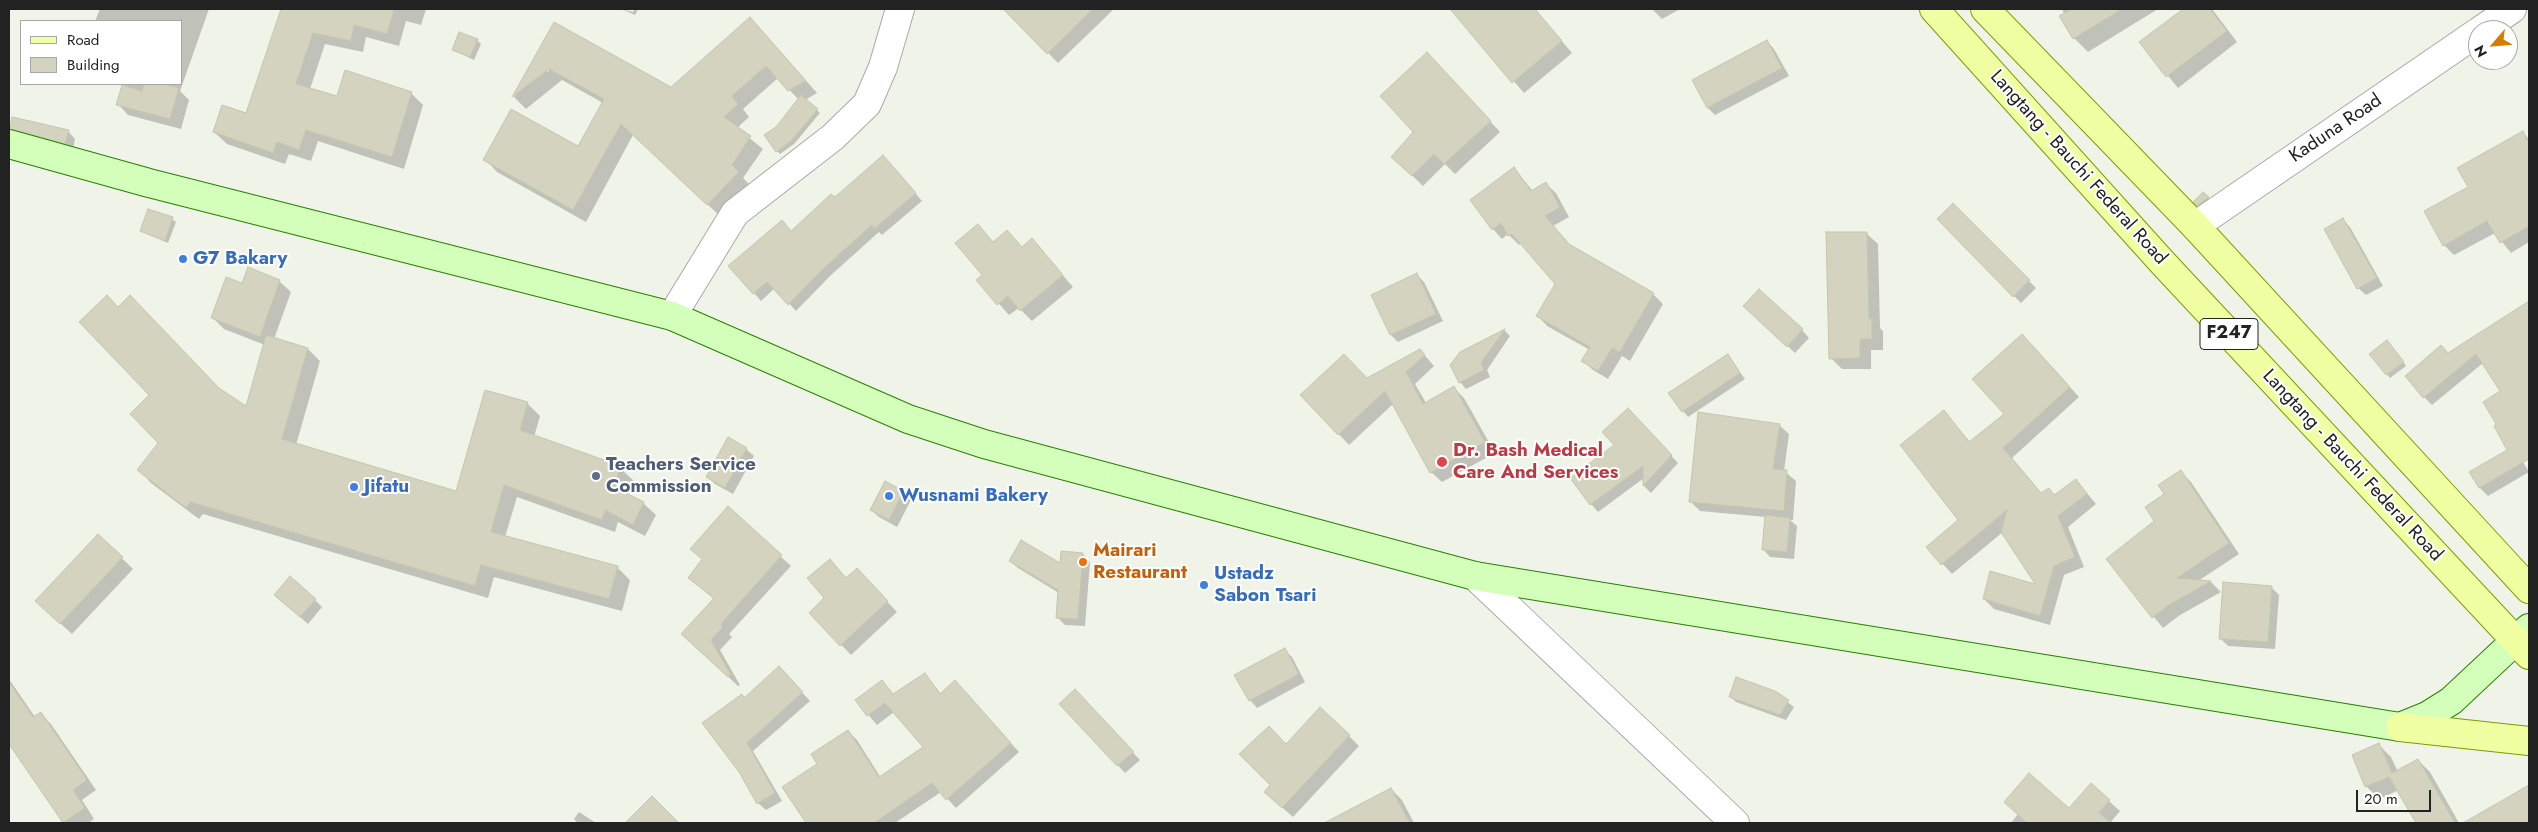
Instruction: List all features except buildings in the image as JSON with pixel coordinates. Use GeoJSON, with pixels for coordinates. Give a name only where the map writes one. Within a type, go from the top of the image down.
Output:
{"type":"FeatureCollection","features":[{"type":"Feature","properties":{"kind":"main road","name":"Langtang - Bauchi Federal Road"},"geometry":{"type":"LineString","coordinates":[[1934,9],[2169,270],[2525,641]]}},
{"type":"Feature","properties":{"kind":"main road","name":"Langtang - Bauchi Federal Road"},"geometry":{"type":"LineString","coordinates":[[1984,9],[2195,226],[2529,589]]}},
{"type":"Feature","properties":{"kind":"main road"},"geometry":{"type":"LineString","coordinates":[[2400,727],[2529,741]]}},
{"type":"Feature","properties":{"kind":"street"},"geometry":{"type":"LineString","coordinates":[[672,316],[734,213],[833,137],[867,104],[883,67],[900,9]]}},
{"type":"Feature","properties":{"kind":"street"},"geometry":{"type":"LineString","coordinates":[[2496,20],[2512,9]]}},
{"type":"Feature","properties":{"kind":"street","name":"Kaduna Road"},"geometry":{"type":"LineString","coordinates":[[2195,226],[2468,39]]}},
{"type":"Feature","properties":{"kind":"street"},"geometry":{"type":"LineString","coordinates":[[9,144],[158,185],[672,316],[908,419],[984,444],[1476,576],[2400,727],[2427,716],[2451,701],[2525,641]]}},
{"type":"Feature","properties":{"kind":"street"},"geometry":{"type":"LineString","coordinates":[[1476,576],[1735,823]]}},
{"type":"Feature","properties":{"kind":"place","name":"G7 Bakary"},"geometry":{"type":"Point","coordinates":[183,259]}},
{"type":"Feature","properties":{"kind":"place","name":"Dr. Bash Medical Care And Services"},"geometry":{"type":"Point","coordinates":[1442,462]}},
{"type":"Feature","properties":{"kind":"place","name":"Teachers Service Commission"},"geometry":{"type":"Point","coordinates":[596,476]}},
{"type":"Feature","properties":{"kind":"place","name":"Jifatu"},"geometry":{"type":"Point","coordinates":[354,487]}},
{"type":"Feature","properties":{"kind":"place","name":"Wusnami Bakery"},"geometry":{"type":"Point","coordinates":[889,496]}},
{"type":"Feature","properties":{"kind":"place","name":"Mairari Restaurant"},"geometry":{"type":"Point","coordinates":[1083,562]}},
{"type":"Feature","properties":{"kind":"place","name":"Ustadz Sabon Tsari"},"geometry":{"type":"Point","coordinates":[1204,585]}}]}
